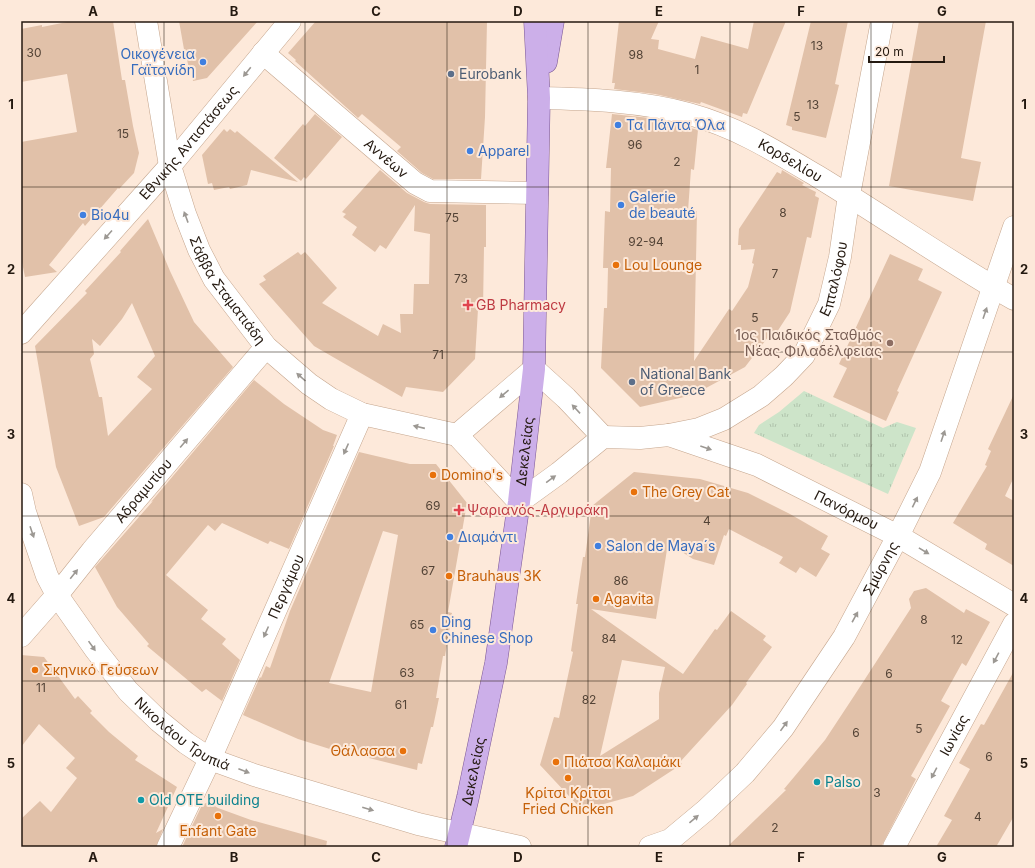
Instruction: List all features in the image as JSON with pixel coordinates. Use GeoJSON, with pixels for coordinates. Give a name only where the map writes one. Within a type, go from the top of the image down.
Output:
{"type":"FeatureCollection","features":[{"type":"Feature","properties":{"kind":"main road","name":"Δεκελείας"},"geometry":{"type":"LineString","coordinates":[[457,840],[490,697],[496,663],[519,502],[534,369],[539,98],[535,21]]}},
{"type":"Feature","properties":{"kind":"main road","name":"Δεκελείας"},"geometry":{"type":"LineString","coordinates":[[539,98],[553,21]]}},
{"type":"Feature","properties":{"kind":"street","name":"Σάββα Σταματιάδη"},"geometry":{"type":"LineString","coordinates":[[146,21],[170,166],[185,214],[199,250],[214,279],[266,347],[308,384],[331,399],[362,414],[457,435]]}},
{"type":"Feature","properties":{"kind":"street","name":"Εθνικής Αντιστάσεως"},"geometry":{"type":"LineString","coordinates":[[21,333],[170,166],[290,21]]}},
{"type":"Feature","properties":{"kind":"street","name":"Επταλόφου"},"geometry":{"type":"LineString","coordinates":[[603,438],[640,438],[669,435],[699,429],[724,420],[761,396],[784,376],[804,355],[829,304],[840,257],[848,195],[882,21]]}},
{"type":"Feature","properties":{"kind":"street","name":"Αννέων"},"geometry":{"type":"LineString","coordinates":[[263,53],[415,183],[430,191],[537,193]]}},
{"type":"Feature","properties":{"kind":"street","name":"Κορδελίου"},"geometry":{"type":"LineString","coordinates":[[539,98],[583,99],[661,107],[726,126],[762,143],[1014,299]]}},
{"type":"Feature","properties":{"kind":"street","name":"Σμύρνης"},"geometry":{"type":"LineString","coordinates":[[663,845],[706,810],[745,773],[783,728],[844,637],[898,536],[930,472],[1014,227]]}},
{"type":"Feature","properties":{"kind":"street","name":"Αδραμυτίου"},"geometry":{"type":"LineString","coordinates":[[21,636],[266,347]]}},
{"type":"Feature","properties":{"kind":"street"},"geometry":{"type":"LineString","coordinates":[[534,369],[566,398],[603,438],[559,474],[519,502],[457,435],[534,369]]}},
{"type":"Feature","properties":{"kind":"street","name":"Περγάμου"},"geometry":{"type":"LineString","coordinates":[[168,847],[210,759],[362,414]]}},
{"type":"Feature","properties":{"kind":"street","name":"Πανόρμου"},"geometry":{"type":"LineString","coordinates":[[669,435],[758,465],[898,536],[1014,605]]}},
{"type":"Feature","properties":{"kind":"street","name":"Νικολάου Τρυπιά"},"geometry":{"type":"LineString","coordinates":[[21,494],[25,512],[47,576],[57,595],[95,649],[128,691],[159,721],[210,759],[254,775],[418,824],[457,840],[520,847]]}},
{"type":"Feature","properties":{"kind":"street","name":"Ιωνίας"},"geometry":{"type":"LineString","coordinates":[[894,847],[1014,624]]}},
{"type":"Feature","properties":{"kind":"green space"},"geometry":{"type":"Polygon","coordinates":[[[804,391],[883,428],[897,422],[916,428],[888,494],[754,433],[759,425],[779,412],[804,391]]]}},
{"type":"Feature","properties":{"kind":"building"},"geometry":{"type":"Polygon","coordinates":[[[72,21],[113,21],[122,80],[125,80],[139,153],[134,173],[119,189],[118,188],[85,226],[83,223],[49,265],[57,272],[25,277],[21,257],[21,142],[77,132],[67,74],[21,82],[21,29],[42,25],[42,27],[72,21]]]}},
{"type":"Feature","properties":{"kind":"building"},"geometry":{"type":"Polygon","coordinates":[[[179,21],[258,21],[207,78],[193,81],[192,73],[190,73],[185,55],[179,21]]]}},
{"type":"Feature","properties":{"kind":"building"},"geometry":{"type":"Polygon","coordinates":[[[316,21],[487,21],[485,117],[481,179],[433,179],[422,173],[397,151],[401,147],[362,114],[358,118],[295,61],[296,60],[288,53],[316,21]]]}},
{"type":"Feature","properties":{"kind":"building"},"geometry":{"type":"Polygon","coordinates":[[[619,21],[659,21],[651,39],[659,40],[658,49],[695,59],[701,36],[748,49],[754,21],[786,21],[747,114],[743,113],[742,117],[701,102],[700,104],[655,94],[614,89],[615,83],[612,83],[619,21]]]}},
{"type":"Feature","properties":{"kind":"building"},"geometry":{"type":"Polygon","coordinates":[[[811,21],[848,21],[835,84],[839,85],[826,138],[792,130],[792,127],[786,125],[811,21]]]}},
{"type":"Feature","properties":{"kind":"building"},"geometry":{"type":"Polygon","coordinates":[[[919,21],[986,21],[961,158],[981,162],[973,201],[889,186],[919,21]]]}},
{"type":"Feature","properties":{"kind":"building"},"geometry":{"type":"Polygon","coordinates":[[[315,114],[342,137],[306,179],[304,177],[301,181],[274,158],[303,124],[305,126],[315,114]]]}},
{"type":"Feature","properties":{"kind":"building"},"geometry":{"type":"Polygon","coordinates":[[[612,114],[650,118],[698,130],[694,170],[691,169],[688,211],[697,211],[694,361],[729,309],[732,311],[748,287],[754,264],[752,263],[755,249],[741,250],[741,245],[738,245],[739,229],[777,172],[781,174],[782,170],[804,183],[802,185],[816,192],[815,196],[819,198],[811,238],[807,237],[790,312],[775,335],[772,332],[745,367],[693,395],[640,407],[601,368],[604,308],[607,308],[608,268],[603,268],[605,211],[610,212],[611,168],[606,168],[612,114]]]}},
{"type":"Feature","properties":{"kind":"building"},"geometry":{"type":"Polygon","coordinates":[[[224,129],[227,132],[230,129],[235,133],[237,131],[298,182],[251,170],[247,185],[230,189],[229,187],[214,190],[212,183],[208,184],[202,155],[224,129]]]}},
{"type":"Feature","properties":{"kind":"building"},"geometry":{"type":"Polygon","coordinates":[[[380,170],[407,193],[430,204],[486,205],[486,247],[484,247],[483,309],[478,309],[475,359],[443,392],[406,387],[402,397],[314,346],[259,284],[266,280],[263,276],[298,252],[301,255],[305,252],[337,288],[322,303],[378,336],[383,324],[401,333],[400,314],[413,314],[414,284],[429,284],[430,234],[414,231],[415,205],[386,249],[380,245],[375,252],[352,235],[357,227],[343,217],[346,214],[342,212],[380,170]]]}},
{"type":"Feature","properties":{"kind":"building"},"geometry":{"type":"Polygon","coordinates":[[[148,219],[194,322],[233,367],[104,517],[79,526],[56,467],[35,346],[87,293],[85,291],[121,252],[120,251],[148,219]],[[132,303],[122,319],[100,346],[92,339],[94,354],[90,359],[99,397],[102,397],[108,436],[152,389],[137,377],[155,356],[132,303]]]}},
{"type":"Feature","properties":{"kind":"building"},"geometry":{"type":"Polygon","coordinates":[[[890,254],[923,269],[918,280],[942,292],[897,391],[899,392],[886,421],[833,397],[847,368],[839,364],[890,254]]]}},
{"type":"Feature","properties":{"kind":"building"},"geometry":{"type":"Polygon","coordinates":[[[254,380],[284,404],[323,430],[337,435],[334,446],[289,549],[270,541],[268,544],[222,523],[215,531],[208,525],[166,575],[208,610],[201,619],[226,639],[222,644],[240,660],[222,701],[206,689],[202,692],[147,646],[149,644],[117,607],[95,567],[153,501],[151,502],[254,380]]]}},
{"type":"Feature","properties":{"kind":"building"},"geometry":{"type":"Polygon","coordinates":[[[1014,394],[1014,477],[1005,496],[1014,501],[1014,566],[985,549],[987,544],[953,523],[987,466],[985,465],[991,451],[988,449],[1014,394]]]}},
{"type":"Feature","properties":{"kind":"building"},"geometry":{"type":"Polygon","coordinates":[[[359,452],[410,464],[436,464],[467,503],[448,612],[452,613],[436,698],[439,698],[433,727],[431,727],[422,764],[418,763],[417,770],[333,750],[298,739],[243,715],[266,666],[270,668],[290,611],[359,452]],[[383,531],[329,683],[371,692],[398,535],[383,531]]]}},
{"type":"Feature","properties":{"kind":"building"},"geometry":{"type":"Polygon","coordinates":[[[634,472],[700,479],[748,493],[790,514],[828,536],[821,549],[830,554],[816,577],[800,567],[796,573],[779,563],[783,557],[729,529],[726,536],[724,535],[714,565],[693,559],[668,543],[656,619],[591,609],[683,674],[715,629],[717,630],[731,611],[766,636],[763,640],[772,647],[732,705],[680,762],[682,764],[633,796],[582,810],[540,765],[554,717],[559,718],[573,652],[571,651],[578,604],[576,604],[583,557],[585,557],[592,506],[634,472]],[[622,660],[600,756],[659,719],[659,693],[665,667],[622,660]]]}},
{"type":"Feature","properties":{"kind":"building"},"geometry":{"type":"Polygon","coordinates":[[[926,588],[964,613],[966,609],[990,622],[966,666],[962,663],[941,701],[950,706],[911,776],[916,779],[881,847],[727,847],[786,790],[784,789],[825,740],[911,608],[909,599],[914,591],[926,588]]]}},
{"type":"Feature","properties":{"kind":"building"},"geometry":{"type":"Polygon","coordinates":[[[21,655],[44,657],[75,699],[78,696],[92,711],[90,713],[109,732],[138,756],[135,760],[177,787],[156,833],[163,829],[156,847],[21,847],[21,819],[40,801],[51,812],[77,778],[66,768],[75,758],[39,724],[21,747],[21,655]]]}},
{"type":"Feature","properties":{"kind":"building"},"geometry":{"type":"Polygon","coordinates":[[[1014,671],[1014,816],[996,847],[936,847],[952,820],[944,816],[970,769],[959,763],[981,724],[984,725],[1014,671]]]}},
{"type":"Feature","properties":{"kind":"building"},"geometry":{"type":"Polygon","coordinates":[[[208,802],[218,808],[251,820],[327,841],[326,847],[182,847],[202,805],[208,802]]]}},
{"type":"Feature","properties":{"kind":"place","name":"Οικογένεια Γαϊτανίδη"},"geometry":{"type":"Point","coordinates":[203,62]}},
{"type":"Feature","properties":{"kind":"place","name":"Eurobank"},"geometry":{"type":"Point","coordinates":[451,74]}},
{"type":"Feature","properties":{"kind":"place","name":"Τα Πάντα Όλα"},"geometry":{"type":"Point","coordinates":[618,125]}},
{"type":"Feature","properties":{"kind":"place","name":"Apparel"},"geometry":{"type":"Point","coordinates":[470,151]}},
{"type":"Feature","properties":{"kind":"place","name":"Galerie de beauté"},"geometry":{"type":"Point","coordinates":[621,205]}},
{"type":"Feature","properties":{"kind":"place","name":"Bio4u"},"geometry":{"type":"Point","coordinates":[83,215]}},
{"type":"Feature","properties":{"kind":"place","name":"Lou Lounge"},"geometry":{"type":"Point","coordinates":[616,265]}},
{"type":"Feature","properties":{"kind":"place","name":"GB Pharmacy"},"geometry":{"type":"Point","coordinates":[468,305]}},
{"type":"Feature","properties":{"kind":"place","name":"1ος Παιδικός Σταθμός Νέας Φιλαδέλφειας"},"geometry":{"type":"Point","coordinates":[890,343]}},
{"type":"Feature","properties":{"kind":"place","name":"National Bank of Greece"},"geometry":{"type":"Point","coordinates":[632,382]}},
{"type":"Feature","properties":{"kind":"place","name":"Domino's"},"geometry":{"type":"Point","coordinates":[433,475]}},
{"type":"Feature","properties":{"kind":"place","name":"The Grey Cat"},"geometry":{"type":"Point","coordinates":[634,492]}},
{"type":"Feature","properties":{"kind":"place","name":"Ψαριανός-Αργυράκη"},"geometry":{"type":"Point","coordinates":[459,510]}},
{"type":"Feature","properties":{"kind":"place","name":"Διαμάντι"},"geometry":{"type":"Point","coordinates":[450,537]}},
{"type":"Feature","properties":{"kind":"place","name":"Salon de Maya´s"},"geometry":{"type":"Point","coordinates":[598,546]}},
{"type":"Feature","properties":{"kind":"place","name":"Brauhaus 3K"},"geometry":{"type":"Point","coordinates":[449,576]}},
{"type":"Feature","properties":{"kind":"place","name":"Agavita"},"geometry":{"type":"Point","coordinates":[596,599]}},
{"type":"Feature","properties":{"kind":"place","name":"Ding Chinese Shop"},"geometry":{"type":"Point","coordinates":[433,630]}},
{"type":"Feature","properties":{"kind":"place","name":"Σκηνικό Γεύσεων"},"geometry":{"type":"Point","coordinates":[35,670]}},
{"type":"Feature","properties":{"kind":"place","name":"Θάλασσα"},"geometry":{"type":"Point","coordinates":[403,751]}},
{"type":"Feature","properties":{"kind":"place","name":"Πιάτσα Καλαμάκι"},"geometry":{"type":"Point","coordinates":[556,762]}},
{"type":"Feature","properties":{"kind":"place","name":"Κρίτσι Κρίτσι Fried Chicken"},"geometry":{"type":"Point","coordinates":[568,778]}},
{"type":"Feature","properties":{"kind":"place","name":"Palso"},"geometry":{"type":"Point","coordinates":[817,782]}},
{"type":"Feature","properties":{"kind":"place","name":"Old OTE building"},"geometry":{"type":"Point","coordinates":[141,800]}},
{"type":"Feature","properties":{"kind":"place","name":"Enfant Gate"},"geometry":{"type":"Point","coordinates":[218,816]}}]}
